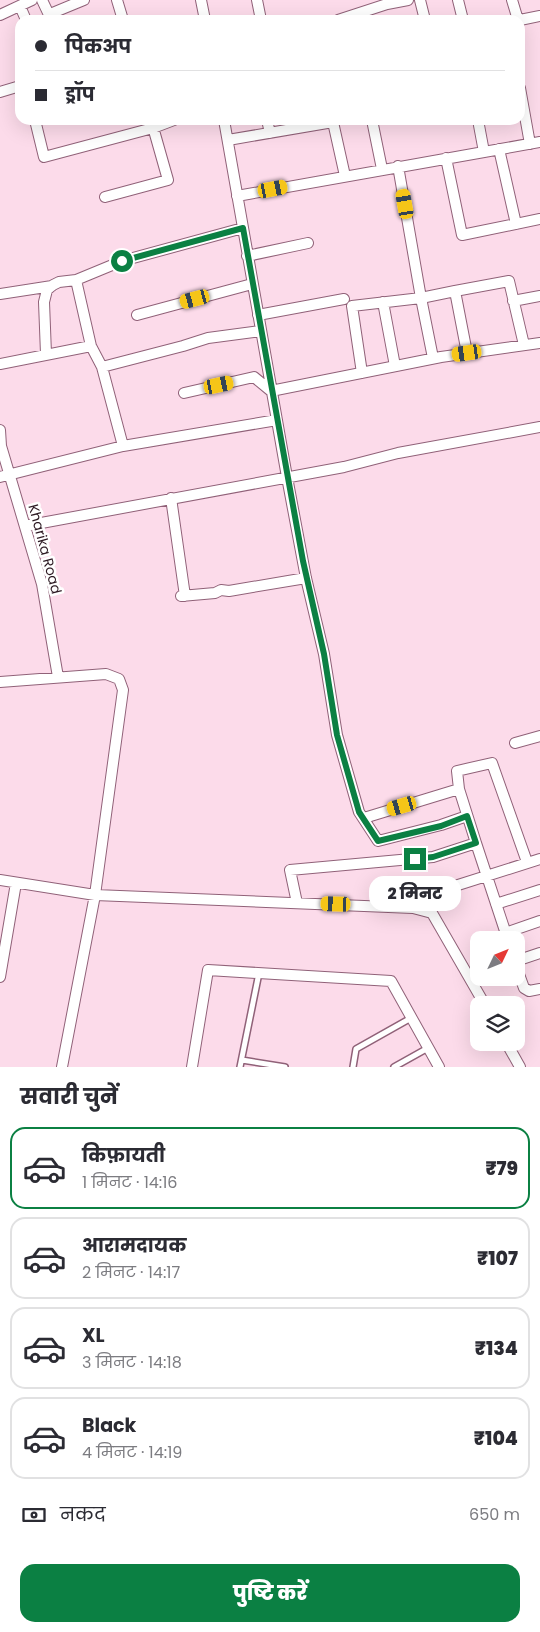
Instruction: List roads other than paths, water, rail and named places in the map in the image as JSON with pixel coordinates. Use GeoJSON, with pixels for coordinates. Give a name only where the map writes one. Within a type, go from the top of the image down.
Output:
{"type":"FeatureCollection","features":[{"type":"Feature","properties":{"kind":"street"},"geometry":{"type":"LineString","coordinates":[[0,15],[32,0]]}},
{"type":"Feature","properties":{"kind":"street"},"geometry":{"type":"LineString","coordinates":[[42,0],[50,15]]}},
{"type":"Feature","properties":{"kind":"street"},"geometry":{"type":"LineString","coordinates":[[55,15],[84,0]]}},
{"type":"Feature","properties":{"kind":"street"},"geometry":{"type":"LineString","coordinates":[[117,0],[122,15]]}},
{"type":"Feature","properties":{"kind":"street"},"geometry":{"type":"LineString","coordinates":[[201,0],[205,15]]}},
{"type":"Feature","properties":{"kind":"street"},"geometry":{"type":"LineString","coordinates":[[257,0],[260,15]]}},
{"type":"Feature","properties":{"kind":"street"},"geometry":{"type":"LineString","coordinates":[[353,15],[387,4],[408,0]]}},
{"type":"Feature","properties":{"kind":"street"},"geometry":{"type":"LineString","coordinates":[[420,0],[424,15]]}},
{"type":"Feature","properties":{"kind":"street"},"geometry":{"type":"LineString","coordinates":[[458,0],[462,15]]}},
{"type":"Feature","properties":{"kind":"street"},"geometry":{"type":"LineString","coordinates":[[512,0],[517,15]]}},
{"type":"Feature","properties":{"kind":"street"},"geometry":{"type":"LineString","coordinates":[[20,6],[24,15]]}},
{"type":"Feature","properties":{"kind":"street"},"geometry":{"type":"LineString","coordinates":[[525,19],[540,16]]}},
{"type":"Feature","properties":{"kind":"street"},"geometry":{"type":"LineString","coordinates":[[0,92],[15,88]]}},
{"type":"Feature","properties":{"kind":"street"},"geometry":{"type":"LineString","coordinates":[[237,196],[535,143],[525,106]]}},
{"type":"Feature","properties":{"kind":"street"},"geometry":{"type":"LineString","coordinates":[[36,125],[44,157],[149,125]]}},
{"type":"Feature","properties":{"kind":"street"},"geometry":{"type":"LineString","coordinates":[[105,197],[168,180],[152,125]]}},
{"type":"Feature","properties":{"kind":"street"},"geometry":{"type":"LineString","coordinates":[[225,125],[260,332],[306,578],[324,654],[337,735],[359,812],[378,841],[441,826],[467,816]]}},
{"type":"Feature","properties":{"kind":"street"},"geometry":{"type":"LineString","coordinates":[[268,125],[270,133]]}},
{"type":"Feature","properties":{"kind":"street"},"geometry":{"type":"LineString","coordinates":[[228,140],[316,125]]}},
{"type":"Feature","properties":{"kind":"street"},"geometry":{"type":"LineString","coordinates":[[334,125],[345,176]]}},
{"type":"Feature","properties":{"kind":"street"},"geometry":{"type":"LineString","coordinates":[[373,125],[382,169]]}},
{"type":"Feature","properties":{"kind":"street"},"geometry":{"type":"LineString","coordinates":[[479,125],[484,152]]}},
{"type":"Feature","properties":{"kind":"street"},"geometry":{"type":"LineString","coordinates":[[499,149],[516,224]]}},
{"type":"Feature","properties":{"kind":"street"},"geometry":{"type":"LineString","coordinates":[[446,158],[462,235],[540,219]]}},
{"type":"Feature","properties":{"kind":"street"},"geometry":{"type":"LineString","coordinates":[[398,166],[433,358]]}},
{"type":"Feature","properties":{"kind":"street"},"geometry":{"type":"LineString","coordinates":[[46,354],[44,302],[47,290],[53,285],[59,282],[76,280],[122,261],[243,228]]}},
{"type":"Feature","properties":{"kind":"street"},"geometry":{"type":"LineString","coordinates":[[248,256],[308,244]]}},
{"type":"Feature","properties":{"kind":"street"},"geometry":{"type":"LineString","coordinates":[[76,280],[91,346],[102,367],[123,446]]}},
{"type":"Feature","properties":{"kind":"street"},"geometry":{"type":"LineString","coordinates":[[362,373],[352,306],[421,298],[509,281],[524,345]]}},
{"type":"Feature","properties":{"kind":"street"},"geometry":{"type":"LineString","coordinates":[[137,315],[252,284]]}},
{"type":"Feature","properties":{"kind":"street"},"geometry":{"type":"LineString","coordinates":[[0,294],[53,285]]}},
{"type":"Feature","properties":{"kind":"street"},"geometry":{"type":"LineString","coordinates":[[455,291],[467,353]]}},
{"type":"Feature","properties":{"kind":"street"},"geometry":{"type":"LineString","coordinates":[[513,301],[540,296]]}},
{"type":"Feature","properties":{"kind":"street"},"geometry":{"type":"LineString","coordinates":[[258,315],[344,299]]}},
{"type":"Feature","properties":{"kind":"street"},"geometry":{"type":"LineString","coordinates":[[383,302],[395,366]]}},
{"type":"Feature","properties":{"kind":"street"},"geometry":{"type":"LineString","coordinates":[[102,367],[208,338],[260,332]]}},
{"type":"Feature","properties":{"kind":"street"},"geometry":{"type":"LineString","coordinates":[[271,391],[433,358],[540,343]]}},
{"type":"Feature","properties":{"kind":"street"},"geometry":{"type":"LineString","coordinates":[[0,364],[91,346]]}},
{"type":"Feature","properties":{"kind":"street"},"geometry":{"type":"LineString","coordinates":[[184,392],[254,377],[271,391]]}},
{"type":"Feature","properties":{"kind":"street"},"geometry":{"type":"LineString","coordinates":[[5,477],[123,446],[277,420]]}},
{"type":"Feature","properties":{"kind":"street"},"geometry":{"type":"LineString","coordinates":[[25,526],[344,467],[398,453],[540,427]]}},
{"type":"Feature","properties":{"kind":"street","name":"Kharika Road"},"geometry":{"type":"LineString","coordinates":[[0,430],[5,477],[25,526],[42,584],[58,677]]}},
{"type":"Feature","properties":{"kind":"street"},"geometry":{"type":"LineString","coordinates":[[171,498],[183,596],[215,593],[221,590],[229,591],[306,578]]}},
{"type":"Feature","properties":{"kind":"street"},"geometry":{"type":"LineString","coordinates":[[0,680],[106,674],[119,679],[123,690],[95,895],[62,1067]]}},
{"type":"Feature","properties":{"kind":"street"},"geometry":{"type":"LineString","coordinates":[[515,743],[540,736]]}},
{"type":"Feature","properties":{"kind":"street"},"geometry":{"type":"LineString","coordinates":[[505,931],[467,816],[459,789],[457,771],[492,763],[527,862]]}},
{"type":"Feature","properties":{"kind":"street"},"geometry":{"type":"LineString","coordinates":[[364,818],[459,789]]}},
{"type":"Feature","properties":{"kind":"street"},"geometry":{"type":"LineString","coordinates":[[297,903],[290,870],[433,857],[476,843]]}},
{"type":"Feature","properties":{"kind":"street"},"geometry":{"type":"LineString","coordinates":[[414,908],[436,894],[486,875],[540,858]]}},
{"type":"Feature","properties":{"kind":"street"},"geometry":{"type":"LineString","coordinates":[[0,880],[95,895],[414,908],[432,913],[480,996]]}},
{"type":"Feature","properties":{"kind":"street"},"geometry":{"type":"LineString","coordinates":[[0,977],[2,948],[16,883]]}},
{"type":"Feature","properties":{"kind":"street"},"geometry":{"type":"LineString","coordinates":[[496,904],[540,890]]}},
{"type":"Feature","properties":{"kind":"street"},"geometry":{"type":"LineString","coordinates":[[519,931],[540,921]]}},
{"type":"Feature","properties":{"kind":"street"},"geometry":{"type":"LineString","coordinates":[[525,958],[540,953]]}},
{"type":"Feature","properties":{"kind":"street"},"geometry":{"type":"LineString","coordinates":[[192,1067],[208,970],[391,981],[439,1067]]}},
{"type":"Feature","properties":{"kind":"street"},"geometry":{"type":"LineString","coordinates":[[523,986],[530,991],[540,988]]}},
{"type":"Feature","properties":{"kind":"street"},"geometry":{"type":"LineString","coordinates":[[510,1051],[518,1066]]}},
{"type":"Feature","properties":{"kind":"lane"},"geometry":{"type":"LineString","coordinates":[[240,1067],[259,974]]}},
{"type":"Feature","properties":{"kind":"lane"},"geometry":{"type":"LineString","coordinates":[[353,1067],[356,1049],[412,1018]]}},
{"type":"Feature","properties":{"kind":"lane"},"geometry":{"type":"LineString","coordinates":[[394,1067],[428,1048]]}},
{"type":"Feature","properties":{"kind":"lane"},"geometry":{"type":"LineString","coordinates":[[242,1060],[285,1067]]}}]}
